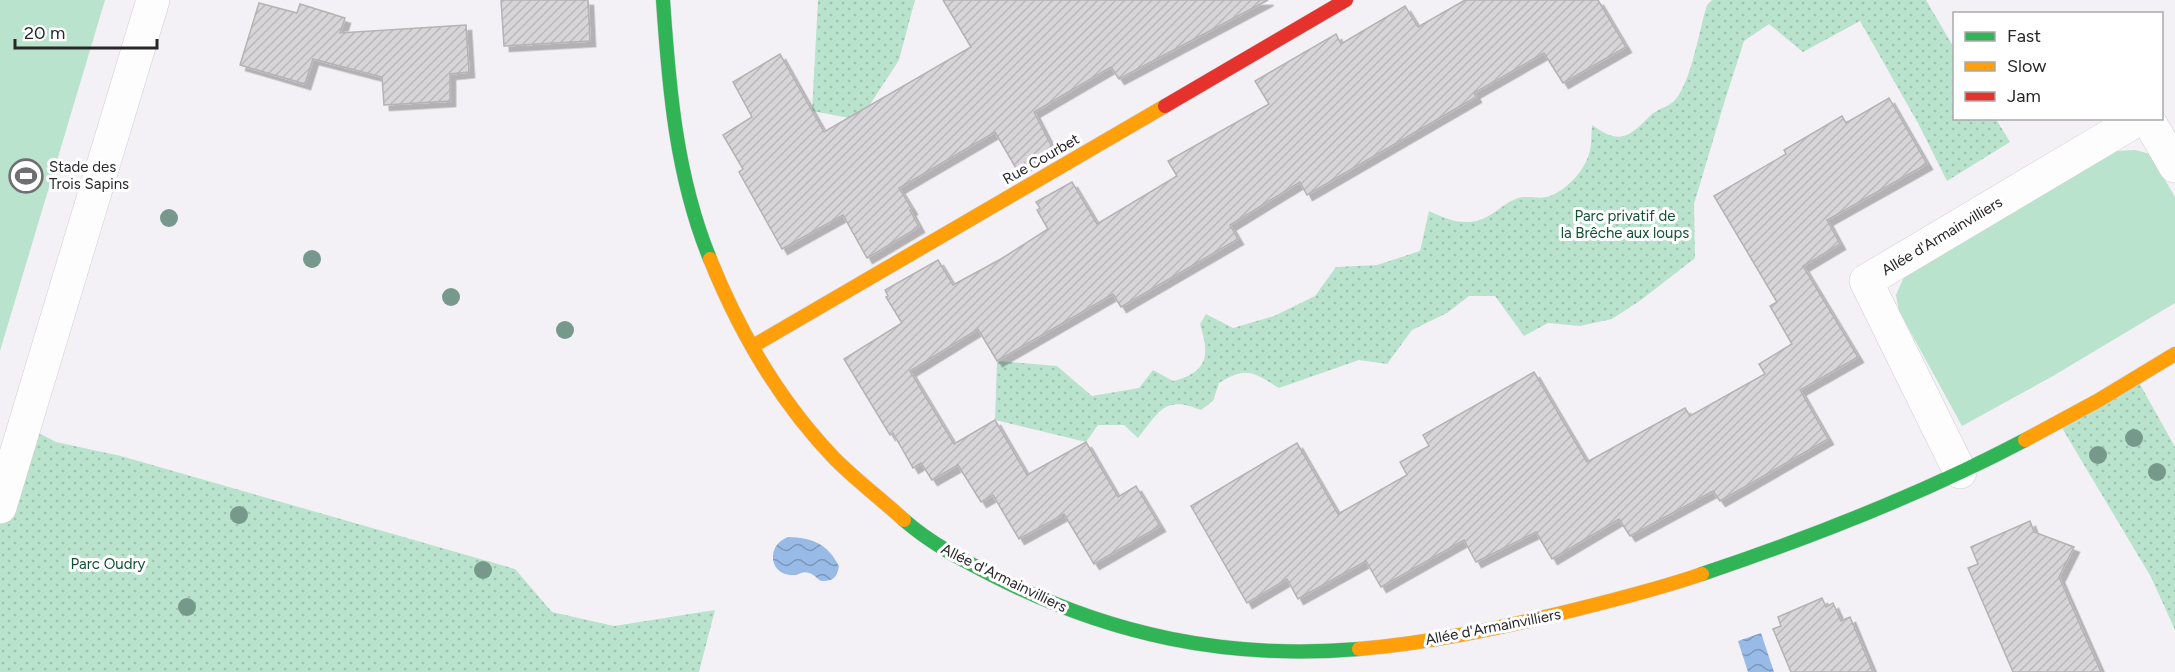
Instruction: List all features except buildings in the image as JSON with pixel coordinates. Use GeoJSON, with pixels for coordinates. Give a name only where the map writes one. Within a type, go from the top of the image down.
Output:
{"type":"FeatureCollection","features":[{"type":"Feature","properties":{"kind":"street"},"geometry":{"type":"LineString","coordinates":[[0,507],[153,0]]}},
{"type":"Feature","properties":{"kind":"street","name":"Allée d'Armainvilliers"},"geometry":{"type":"LineString","coordinates":[[663,0],[673,118],[692,210],[711,266],[730,306],[788,400],[830,454],[930,541],[1051,604],[1135,633],[1224,648],[1268,652],[1365,648],[1463,635],[1564,613],[1660,588],[1755,558],[1911,496],[2093,405],[2175,354]]}},
{"type":"Feature","properties":{"kind":"street","name":"Rue Courbet"},"geometry":{"type":"LineString","coordinates":[[753,346],[1346,0]]}},
{"type":"Feature","properties":{"kind":"street","name":"Allée d'Armainvilliers"},"geometry":{"type":"LineString","coordinates":[[1960,472],[1866,281],[2137,120]]}},
{"type":"Feature","properties":{"kind":"street"},"geometry":{"type":"LineString","coordinates":[[2147,120],[2175,166]]}},
{"type":"Feature","properties":{"kind":"green space","name":"Stade des Trois Sapins"},"geometry":{"type":"Polygon","coordinates":[[[0,0],[105,0],[0,351],[0,0]]]}},
{"type":"Feature","properties":{"kind":"green space"},"geometry":{"type":"Polygon","coordinates":[[[818,0],[915,0],[899,60],[860,120],[812,111],[818,0]]]}},
{"type":"Feature","properties":{"kind":"green space","name":"Parc privatif de la Brêche aux loups"},"geometry":{"type":"Polygon","coordinates":[[[1712,0],[1926,0],[1953,46],[1953,120],[1997,120],[2010,142],[1947,181],[1919,125],[1860,21],[1803,52],[1769,24],[1744,41],[1725,100],[1694,204],[1695,258],[1641,300],[1612,319],[1580,326],[1548,323],[1524,336],[1495,296],[1469,296],[1447,313],[1412,330],[1387,364],[1359,360],[1279,388],[1250,373],[1237,374],[1219,383],[1213,401],[1201,410],[1179,404],[1164,408],[1138,438],[1124,425],[1098,425],[1086,442],[995,420],[997,361],[1057,366],[1092,396],[1139,388],[1153,370],[1173,381],[1193,373],[1203,361],[1205,345],[1200,324],[1206,314],[1233,328],[1274,316],[1315,296],[1336,267],[1377,265],[1420,251],[1429,211],[1459,222],[1475,221],[1518,198],[1546,197],[1562,190],[1582,169],[1588,157],[1592,125],[1617,137],[1630,134],[1653,113],[1674,101],[1685,82],[1694,56],[1707,5],[1712,0]]]}},
{"type":"Feature","properties":{"kind":"green space"},"geometry":{"type":"Polygon","coordinates":[[[2135,150],[2150,154],[2175,197],[2175,303],[2053,376],[1962,426],[1899,311],[1896,295],[1904,277],[2089,166],[2117,151],[2135,150]]]}},
{"type":"Feature","properties":{"kind":"green space"},"geometry":{"type":"Polygon","coordinates":[[[2137,379],[2175,447],[2175,630],[2151,577],[2059,423],[2137,379]]]}},
{"type":"Feature","properties":{"kind":"green space","name":"Parc Oudry"},"geometry":{"type":"Polygon","coordinates":[[[24,425],[56,442],[121,456],[515,569],[552,612],[614,626],[715,610],[699,672],[0,672],[0,523],[24,425]]]}},
{"type":"Feature","properties":{"kind":"water"},"geometry":{"type":"Polygon","coordinates":[[[788,537],[812,541],[824,547],[839,566],[836,576],[821,581],[807,572],[790,575],[779,570],[773,560],[774,549],[788,537]]]}},
{"type":"Feature","properties":{"kind":"water"},"geometry":{"type":"Polygon","coordinates":[[[1761,633],[1774,672],[1748,672],[1738,641],[1761,633]]]}},
{"type":"Feature","properties":{"kind":"traffic: fast"},"geometry":{"type":"LineString","coordinates":[[663,0],[676,131],[689,196],[710,259]]}},
{"type":"Feature","properties":{"kind":"traffic: fast"},"geometry":{"type":"LineString","coordinates":[[1702,574],[1866,514],[1946,479],[2025,440]]}},
{"type":"Feature","properties":{"kind":"traffic: fast"},"geometry":{"type":"LineString","coordinates":[[904,520],[957,557],[992,575],[1036,596],[1125,628],[1170,639],[1262,651],[1359,649]]}},
{"type":"Feature","properties":{"kind":"traffic: slow"},"geometry":{"type":"LineString","coordinates":[[753,346],[1165,106]]}},
{"type":"Feature","properties":{"kind":"traffic: slow"},"geometry":{"type":"LineString","coordinates":[[710,259],[734,313],[779,390],[835,459],[904,520]]}},
{"type":"Feature","properties":{"kind":"traffic: slow"},"geometry":{"type":"LineString","coordinates":[[2025,440],[2099,400],[2175,354]]}},
{"type":"Feature","properties":{"kind":"traffic: slow"},"geometry":{"type":"LineString","coordinates":[[1359,649],[1439,639],[1517,623],[1636,594],[1702,574]]}},
{"type":"Feature","properties":{"kind":"traffic: jam"},"geometry":{"type":"LineString","coordinates":[[1165,106],[1346,0]]}},
{"type":"Feature","properties":{"kind":"place","name":"Stade des Trois Sapins"},"geometry":{"type":"Point","coordinates":[26,176]}}]}
